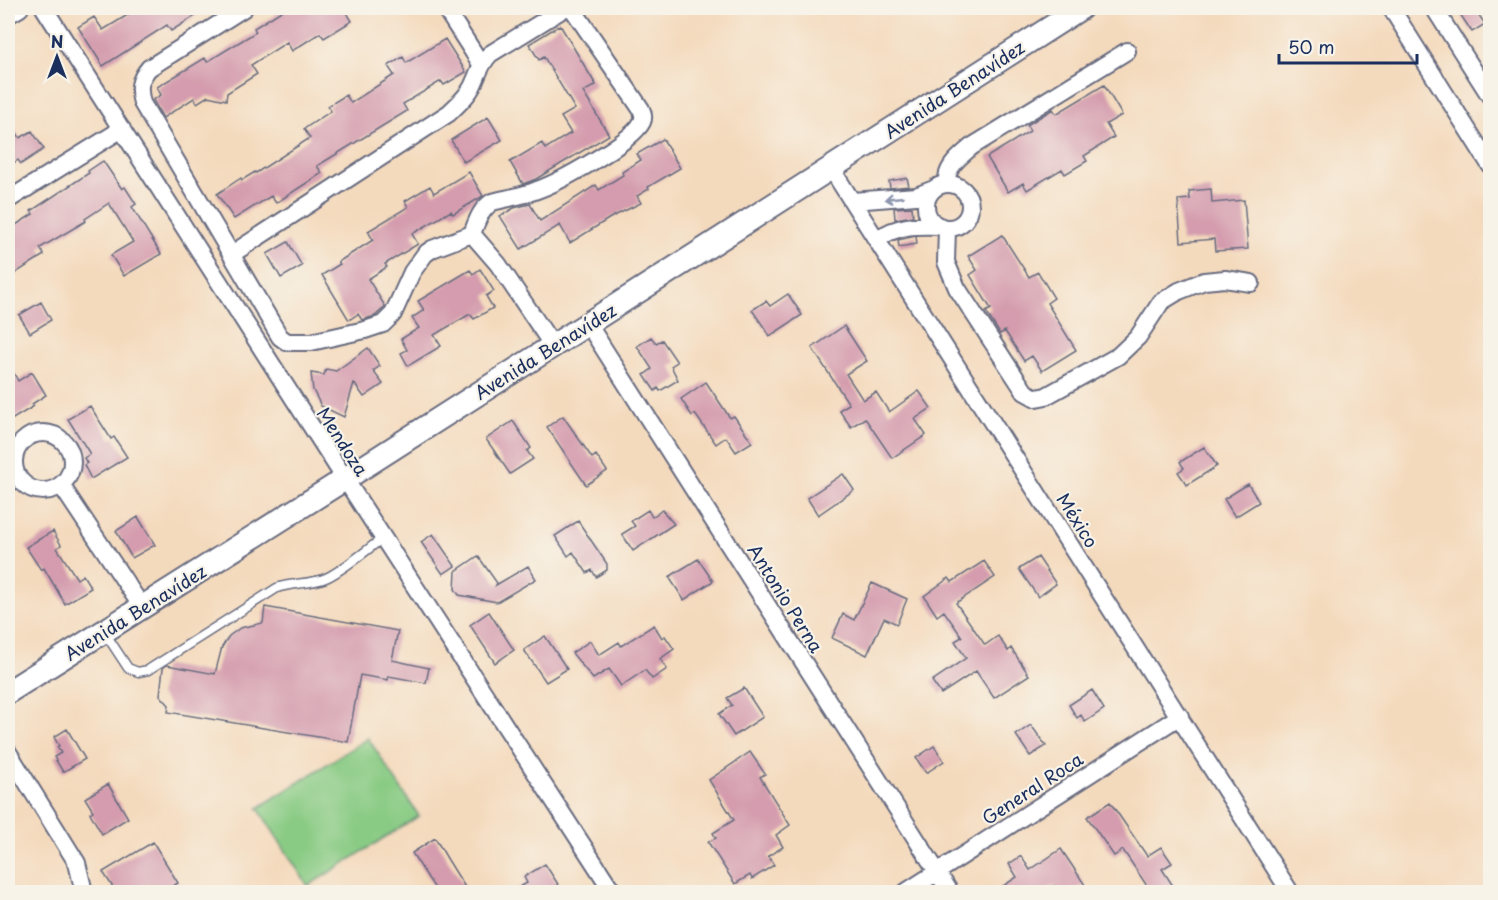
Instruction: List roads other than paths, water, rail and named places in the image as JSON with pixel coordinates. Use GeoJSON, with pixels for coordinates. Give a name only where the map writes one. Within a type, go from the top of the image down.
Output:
{"type":"FeatureCollection","features":[{"type":"Feature","properties":{"kind":"main road","name":"Avenida Benavídez"},"geometry":{"type":"LineString","coordinates":[[8,692],[1081,8]]}},
{"type":"Feature","properties":{"kind":"street"},"geometry":{"type":"LineString","coordinates":[[8,15],[20,8]]}},
{"type":"Feature","properties":{"kind":"street","name":"Mendoza"},"geometry":{"type":"LineString","coordinates":[[44,8],[345,479],[613,892]]}},
{"type":"Feature","properties":{"kind":"street"},"geometry":{"type":"LineString","coordinates":[[232,254],[449,113],[465,97],[481,64],[490,54],[564,8],[572,8],[641,109],[644,117],[637,128],[624,140],[589,164],[540,189],[492,202],[480,213],[472,234],[432,249],[425,254],[411,272],[393,314],[383,324],[311,342],[296,344],[287,342],[280,337],[142,103],[139,85],[149,68],[244,8]]}},
{"type":"Feature","properties":{"kind":"street"},"geometry":{"type":"LineString","coordinates":[[445,8],[481,64]]}},
{"type":"Feature","properties":{"kind":"street"},"geometry":{"type":"LineString","coordinates":[[1391,8],[1491,165]]}},
{"type":"Feature","properties":{"kind":"street"},"geometry":{"type":"LineString","coordinates":[[1434,8],[1491,96]]}},
{"type":"Feature","properties":{"kind":"street"},"geometry":{"type":"LineString","coordinates":[[943,227],[934,222],[927,209],[929,195],[940,187],[955,161],[971,147],[1127,51]]}},
{"type":"Feature","properties":{"kind":"street"},"geometry":{"type":"LineString","coordinates":[[8,200],[122,129]]}},
{"type":"Feature","properties":{"kind":"street","name":"México"},"geometry":{"type":"LineString","coordinates":[[831,168],[1290,892]]}},
{"type":"Feature","properties":{"kind":"street"},"geometry":{"type":"LineString","coordinates":[[853,201],[916,196],[940,187],[961,188],[969,199],[969,213],[961,224],[943,227],[920,225],[890,231],[878,239]]}},
{"type":"Feature","properties":{"kind":"street"},"geometry":{"type":"LineString","coordinates":[[943,227],[946,262],[957,288],[1025,392],[1036,398],[1047,396],[1118,356],[1138,337],[1161,302],[1179,291],[1204,281],[1225,279],[1251,283]]}},
{"type":"Feature","properties":{"kind":"street"},"geometry":{"type":"LineString","coordinates":[[472,234],[498,264],[553,346]]}},
{"type":"Feature","properties":{"kind":"street","name":"Antonio Perna"},"geometry":{"type":"LineString","coordinates":[[588,324],[950,892]]}},
{"type":"Feature","properties":{"kind":"street"},"geometry":{"type":"LineString","coordinates":[[61,485],[142,607]]}},
{"type":"Feature","properties":{"kind":"street","name":"General Roca"},"geometry":{"type":"LineString","coordinates":[[906,892],[1180,716]]}},
{"type":"Feature","properties":{"kind":"street"},"geometry":{"type":"LineString","coordinates":[[8,752],[77,863],[84,892]]}},
{"type":"Feature","properties":{"kind":"lane"},"geometry":{"type":"LineString","coordinates":[[104,632],[128,668],[138,672],[148,670],[277,588],[327,577],[383,538]]}}]}
